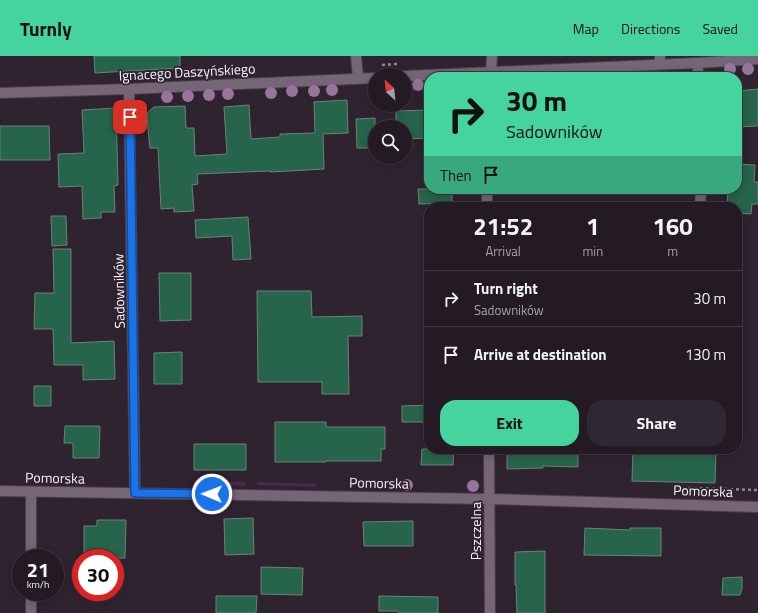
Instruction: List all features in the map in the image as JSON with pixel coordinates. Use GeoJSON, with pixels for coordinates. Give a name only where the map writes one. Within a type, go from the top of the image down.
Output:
{"type":"FeatureCollection","features":[{"type":"Feature","properties":{"kind":"street"},"geometry":{"type":"LineString","coordinates":[[356,56],[358,78]]}},
{"type":"Feature","properties":{"kind":"street"},"geometry":{"type":"LineString","coordinates":[[488,72],[492,56]]}},
{"type":"Feature","properties":{"kind":"street"},"geometry":{"type":"LineString","coordinates":[[501,72],[660,60],[697,63],[758,59]]}},
{"type":"Feature","properties":{"kind":"street"},"geometry":{"type":"LineString","coordinates":[[697,63],[698,72]]}},
{"type":"Feature","properties":{"kind":"street"},"geometry":{"type":"LineString","coordinates":[[412,76],[424,75]]}},
{"type":"Feature","properties":{"kind":"street","name":"Ignacego Daszyńskiego"},"geometry":{"type":"LineString","coordinates":[[0,92],[129,89],[368,78]]}},
{"type":"Feature","properties":{"kind":"street","name":"Sadowników"},"geometry":{"type":"LineString","coordinates":[[129,89],[135,493]]}},
{"type":"Feature","properties":{"kind":"street","name":"Pszczelna"},"geometry":{"type":"LineString","coordinates":[[489,454],[490,613]]}},
{"type":"Feature","properties":{"kind":"street","name":"Pomorska"},"geometry":{"type":"LineString","coordinates":[[0,491],[490,499],[758,507]]}},
{"type":"Feature","properties":{"kind":"street"},"geometry":{"type":"LineString","coordinates":[[31,492],[31,549]]}},
{"type":"Feature","properties":{"kind":"street"},"geometry":{"type":"LineString","coordinates":[[31,601],[31,613]]}},
{"type":"Feature","properties":{"kind":"shaded area"},"geometry":{"type":"Polygon","coordinates":[[[195,481],[246,482],[245,486],[195,485],[195,481]]]}},
{"type":"Feature","properties":{"kind":"shaded area"},"geometry":{"type":"Polygon","coordinates":[[[257,482],[317,484],[316,487],[257,485],[257,482]]]}},
{"type":"Feature","properties":{"kind":"building"},"geometry":{"type":"Polygon","coordinates":[[[94,56],[180,56],[180,68],[95,73],[94,56]]]}},
{"type":"Feature","properties":{"kind":"building"},"geometry":{"type":"Polygon","coordinates":[[[758,89],[758,126],[742,127],[742,91],[758,89]]]}},
{"type":"Feature","properties":{"kind":"building"},"geometry":{"type":"Polygon","coordinates":[[[347,100],[348,133],[323,134],[324,169],[197,174],[198,184],[192,185],[194,211],[174,212],[174,208],[161,209],[158,148],[150,148],[148,129],[147,113],[154,107],[185,106],[186,128],[194,128],[195,156],[227,154],[224,107],[249,105],[251,139],[280,137],[280,134],[315,133],[314,102],[347,100]]]}},
{"type":"Feature","properties":{"kind":"building"},"geometry":{"type":"Polygon","coordinates":[[[116,108],[118,185],[114,186],[115,212],[101,212],[101,218],[83,219],[82,186],[59,187],[58,154],[84,153],[82,110],[116,108]]]}},
{"type":"Feature","properties":{"kind":"building"},"geometry":{"type":"Polygon","coordinates":[[[424,110],[424,138],[412,139],[412,120],[396,120],[396,112],[424,110]]]}},
{"type":"Feature","properties":{"kind":"building"},"geometry":{"type":"Polygon","coordinates":[[[375,118],[375,120],[368,120],[368,148],[357,148],[356,119],[375,118]]]}},
{"type":"Feature","properties":{"kind":"building"},"geometry":{"type":"Polygon","coordinates":[[[0,126],[49,126],[50,160],[0,160],[0,126]]]}},
{"type":"Feature","properties":{"kind":"building"},"geometry":{"type":"Polygon","coordinates":[[[742,164],[755,165],[754,182],[758,182],[758,204],[752,204],[751,214],[742,213],[742,202],[727,202],[728,194],[742,194],[742,164]]]}},
{"type":"Feature","properties":{"kind":"building"},"geometry":{"type":"Polygon","coordinates":[[[418,189],[424,189],[424,194],[452,194],[452,202],[424,202],[424,204],[419,204],[418,189]]]}},
{"type":"Feature","properties":{"kind":"building"},"geometry":{"type":"Polygon","coordinates":[[[51,216],[66,216],[67,245],[52,246],[51,216]]]}},
{"type":"Feature","properties":{"kind":"building"},"geometry":{"type":"Polygon","coordinates":[[[248,217],[251,259],[233,260],[232,236],[196,238],[195,220],[248,217]]]}},
{"type":"Feature","properties":{"kind":"building"},"geometry":{"type":"Polygon","coordinates":[[[53,249],[71,249],[71,343],[114,341],[115,379],[83,380],[83,365],[54,365],[53,329],[34,329],[35,293],[54,293],[53,249]]]}},
{"type":"Feature","properties":{"kind":"building"},"geometry":{"type":"Polygon","coordinates":[[[159,273],[191,273],[191,320],[160,321],[159,273]]]}},
{"type":"Feature","properties":{"kind":"building"},"geometry":{"type":"Polygon","coordinates":[[[257,291],[311,291],[312,317],[362,316],[362,336],[348,336],[349,394],[322,394],[322,382],[258,382],[257,291]]]}},
{"type":"Feature","properties":{"kind":"building"},"geometry":{"type":"Polygon","coordinates":[[[182,352],[182,384],[154,384],[154,353],[182,352]]]}},
{"type":"Feature","properties":{"kind":"building"},"geometry":{"type":"Polygon","coordinates":[[[34,386],[51,386],[51,406],[34,406],[34,386]]]}},
{"type":"Feature","properties":{"kind":"building"},"geometry":{"type":"Polygon","coordinates":[[[424,405],[424,422],[402,422],[402,406],[424,405]]]}},
{"type":"Feature","properties":{"kind":"building"},"geometry":{"type":"Polygon","coordinates":[[[275,422],[326,422],[326,427],[385,427],[385,449],[381,449],[381,461],[275,462],[275,422]]]}},
{"type":"Feature","properties":{"kind":"building"},"geometry":{"type":"Polygon","coordinates":[[[65,426],[100,426],[99,458],[73,458],[73,443],[64,443],[65,426]]]}},
{"type":"Feature","properties":{"kind":"building"},"geometry":{"type":"Polygon","coordinates":[[[194,444],[246,444],[246,470],[194,470],[194,444]]]}},
{"type":"Feature","properties":{"kind":"building"},"geometry":{"type":"Polygon","coordinates":[[[422,449],[424,449],[424,454],[454,454],[453,465],[421,465],[422,449]]]}},
{"type":"Feature","properties":{"kind":"building"},"geometry":{"type":"Polygon","coordinates":[[[507,454],[578,454],[578,467],[543,466],[543,468],[507,469],[507,454]]]}},
{"type":"Feature","properties":{"kind":"building"},"geometry":{"type":"Polygon","coordinates":[[[633,454],[716,454],[715,483],[632,481],[633,454]]]}},
{"type":"Feature","properties":{"kind":"building"},"geometry":{"type":"Polygon","coordinates":[[[253,518],[254,554],[225,555],[224,519],[253,518]]]}},
{"type":"Feature","properties":{"kind":"building"},"geometry":{"type":"Polygon","coordinates":[[[97,520],[126,520],[125,558],[124,549],[84,549],[84,526],[97,526],[97,520]]]}},
{"type":"Feature","properties":{"kind":"building"},"geometry":{"type":"Polygon","coordinates":[[[413,521],[413,546],[364,546],[363,522],[413,521]]]}},
{"type":"Feature","properties":{"kind":"building"},"geometry":{"type":"Polygon","coordinates":[[[585,528],[630,530],[630,528],[661,528],[661,556],[584,555],[585,528]]]}},
{"type":"Feature","properties":{"kind":"building"},"geometry":{"type":"Polygon","coordinates":[[[545,551],[545,613],[517,613],[515,552],[545,551]]]}},
{"type":"Feature","properties":{"kind":"building"},"geometry":{"type":"Polygon","coordinates":[[[261,567],[303,568],[302,595],[261,594],[261,567]]]}},
{"type":"Feature","properties":{"kind":"building"},"geometry":{"type":"Polygon","coordinates":[[[742,577],[742,589],[740,595],[722,595],[723,578],[742,577]]]}},
{"type":"Feature","properties":{"kind":"building"},"geometry":{"type":"Polygon","coordinates":[[[216,596],[257,596],[256,613],[216,613],[216,596]]]}},
{"type":"Feature","properties":{"kind":"building"},"geometry":{"type":"Polygon","coordinates":[[[379,596],[438,597],[438,613],[399,613],[398,611],[379,611],[379,596]]]}},
{"type":"Feature","properties":{"kind":"route"},"geometry":{"type":"LineString","coordinates":[[130,117],[135,493],[212,494]]}}]}
